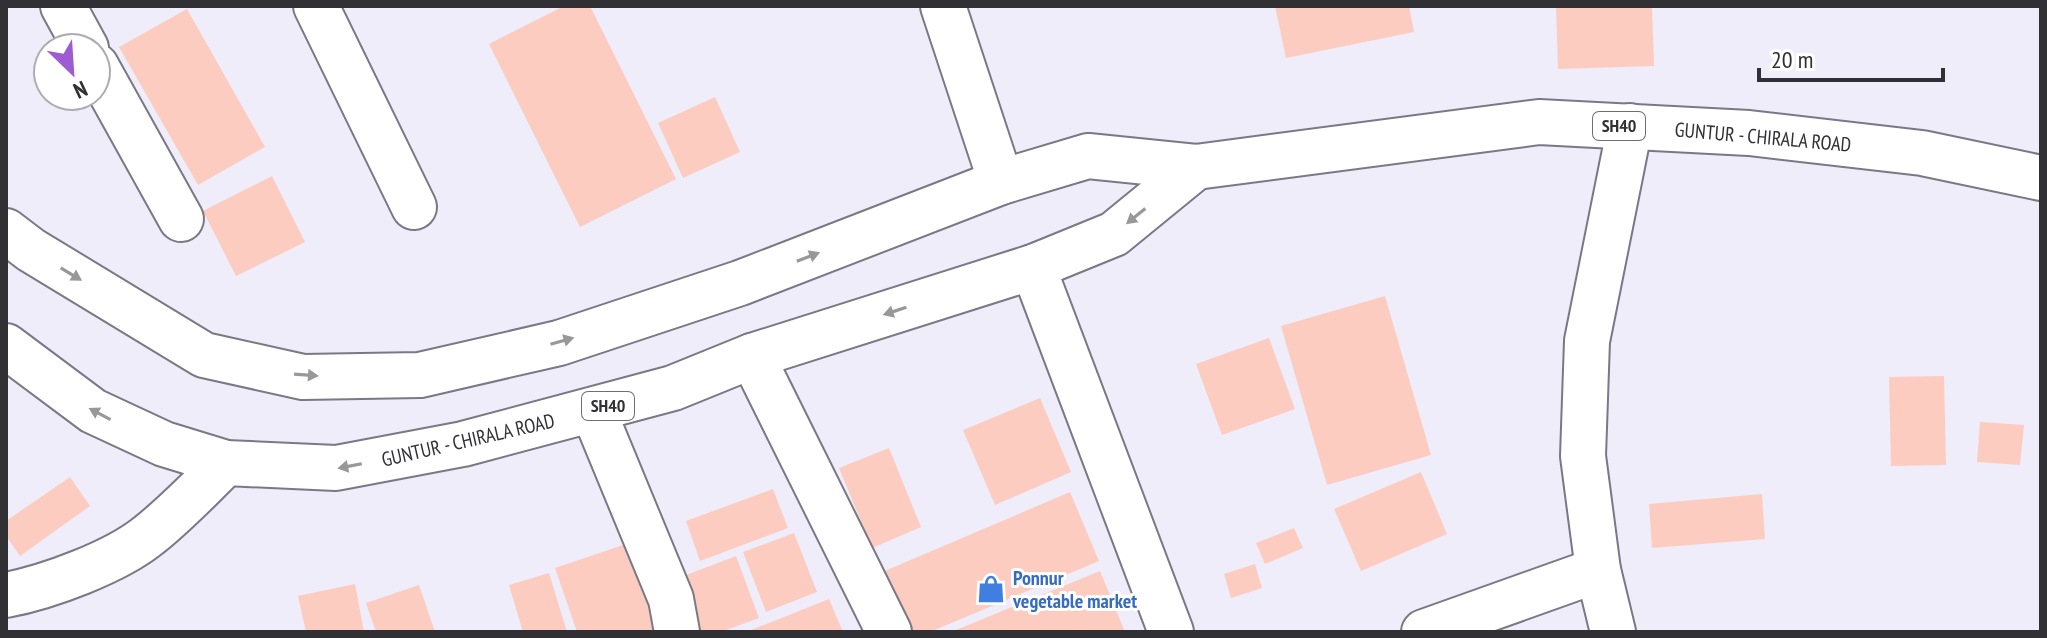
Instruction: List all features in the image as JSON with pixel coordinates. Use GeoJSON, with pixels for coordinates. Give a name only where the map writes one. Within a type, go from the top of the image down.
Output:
{"type":"FeatureCollection","features":[{"type":"Feature","properties":{"kind":"main road"},"geometry":{"type":"LineString","coordinates":[[63,6],[77,32]]}},
{"type":"Feature","properties":{"kind":"main road"},"geometry":{"type":"LineString","coordinates":[[316,6],[414,207]]}},
{"type":"Feature","properties":{"kind":"main road"},"geometry":{"type":"LineString","coordinates":[[943,6],[1001,182]]}},
{"type":"Feature","properties":{"kind":"main road"},"geometry":{"type":"LineString","coordinates":[[112,95],[181,219]]}},
{"type":"Feature","properties":{"kind":"main road","name":"GUNTUR - CHIRALA ROAD"},"geometry":{"type":"LineString","coordinates":[[6,231],[31,250],[204,355],[303,377],[420,375],[559,343],[740,283],[1001,182],[1088,156],[1196,167],[1539,122],[1749,133],[1922,153],[2041,178]]}},
{"type":"Feature","properties":{"kind":"main road"},"geometry":{"type":"LineString","coordinates":[[1613,632],[1598,570],[1583,456],[1587,341],[1630,126]]}},
{"type":"Feature","properties":{"kind":"main road","name":"GUNTUR - CHIRALA ROAD"},"geometry":{"type":"LineString","coordinates":[[6,346],[93,411],[164,444],[226,463],[336,468],[463,444],[673,388],[752,356],[1033,267],[1114,234],[1196,167]]}},
{"type":"Feature","properties":{"kind":"main road"},"geometry":{"type":"LineString","coordinates":[[1033,267],[1171,632]]}},
{"type":"Feature","properties":{"kind":"main road"},"geometry":{"type":"LineString","coordinates":[[752,356],[889,632]]}},
{"type":"Feature","properties":{"kind":"main road"},"geometry":{"type":"LineString","coordinates":[[593,410],[671,599],[677,632]]}},
{"type":"Feature","properties":{"kind":"main road"},"geometry":{"type":"LineString","coordinates":[[6,595],[93,567],[147,537],[226,463]]}},
{"type":"Feature","properties":{"kind":"main road"},"geometry":{"type":"LineString","coordinates":[[1424,632],[1598,570]]}},
{"type":"Feature","properties":{"kind":"building"},"geometry":{"type":"Polygon","coordinates":[[[564,6],[590,6],[676,179],[580,227],[489,44],[564,6]]]}},
{"type":"Feature","properties":{"kind":"building"},"geometry":{"type":"Polygon","coordinates":[[[1275,6],[1409,6],[1414,32],[1286,58],[1275,6]]]}},
{"type":"Feature","properties":{"kind":"building"},"geometry":{"type":"Polygon","coordinates":[[[1556,6],[1652,6],[1654,66],[1558,69],[1556,6]]]}},
{"type":"Feature","properties":{"kind":"building"},"geometry":{"type":"Polygon","coordinates":[[[187,9],[265,147],[198,185],[119,47],[187,9]]]}},
{"type":"Feature","properties":{"kind":"building"},"geometry":{"type":"Polygon","coordinates":[[[715,97],[740,152],[683,178],[658,123],[715,97]]]}},
{"type":"Feature","properties":{"kind":"building"},"geometry":{"type":"Polygon","coordinates":[[[272,176],[305,242],[236,276],[203,211],[272,176]]]}},
{"type":"Feature","properties":{"kind":"building"},"geometry":{"type":"Polygon","coordinates":[[[1385,296],[1431,455],[1327,485],[1281,326],[1385,296]]]}},
{"type":"Feature","properties":{"kind":"building"},"geometry":{"type":"Polygon","coordinates":[[[1269,338],[1295,409],[1222,435],[1196,364],[1269,338]]]}},
{"type":"Feature","properties":{"kind":"building"},"geometry":{"type":"Polygon","coordinates":[[[1944,376],[1946,465],[1891,466],[1889,377],[1944,376]]]}},
{"type":"Feature","properties":{"kind":"building"},"geometry":{"type":"Polygon","coordinates":[[[1040,398],[1071,472],[995,505],[963,430],[1040,398]]]}},
{"type":"Feature","properties":{"kind":"building"},"geometry":{"type":"Polygon","coordinates":[[[1980,422],[2024,425],[2020,465],[1977,462],[1980,422]]]}},
{"type":"Feature","properties":{"kind":"building"},"geometry":{"type":"Polygon","coordinates":[[[889,448],[921,527],[872,548],[839,468],[889,448]]]}},
{"type":"Feature","properties":{"kind":"building"},"geometry":{"type":"Polygon","coordinates":[[[1421,472],[1447,534],[1361,571],[1334,509],[1421,472]]]}},
{"type":"Feature","properties":{"kind":"building"},"geometry":{"type":"Polygon","coordinates":[[[70,477],[90,506],[20,556],[6,536],[6,521],[70,477]]]}},
{"type":"Feature","properties":{"kind":"building"},"geometry":{"type":"Polygon","coordinates":[[[773,489],[788,528],[700,561],[686,521],[773,489]]]}},
{"type":"Feature","properties":{"kind":"building"},"geometry":{"type":"Polygon","coordinates":[[[1070,492],[1099,561],[930,632],[904,632],[880,573],[1070,492]]]}},
{"type":"Feature","properties":{"kind":"building"},"geometry":{"type":"Polygon","coordinates":[[[1762,494],[1765,539],[1652,548],[1649,504],[1762,494]]]}},
{"type":"Feature","properties":{"kind":"building"},"geometry":{"type":"Polygon","coordinates":[[[1294,528],[1303,548],[1265,564],[1256,543],[1294,528]]]}},
{"type":"Feature","properties":{"kind":"building"},"geometry":{"type":"Polygon","coordinates":[[[794,533],[817,592],[766,612],[743,552],[794,533]]]}},
{"type":"Feature","properties":{"kind":"building"},"geometry":{"type":"Polygon","coordinates":[[[629,543],[658,632],[577,632],[555,568],[629,543]]]}},
{"type":"Feature","properties":{"kind":"building"},"geometry":{"type":"Polygon","coordinates":[[[736,556],[759,618],[721,632],[700,632],[681,577],[736,556]]]}},
{"type":"Feature","properties":{"kind":"building"},"geometry":{"type":"Polygon","coordinates":[[[1255,564],[1262,588],[1231,598],[1224,574],[1255,564]]]}},
{"type":"Feature","properties":{"kind":"building"},"geometry":{"type":"Polygon","coordinates":[[[1100,571],[1125,632],[951,632],[1100,571]]]}},
{"type":"Feature","properties":{"kind":"building"},"geometry":{"type":"Polygon","coordinates":[[[549,573],[567,632],[523,632],[509,585],[549,573]]]}},
{"type":"Feature","properties":{"kind":"building"},"geometry":{"type":"Polygon","coordinates":[[[355,584],[364,632],[306,632],[298,596],[355,584]]]}},
{"type":"Feature","properties":{"kind":"building"},"geometry":{"type":"Polygon","coordinates":[[[419,585],[435,632],[376,632],[366,603],[419,585]]]}},
{"type":"Feature","properties":{"kind":"building"},"geometry":{"type":"Polygon","coordinates":[[[829,599],[843,632],[746,632],[829,599]]]}},
{"type":"Feature","properties":{"kind":"place","name":"Ponnur vegetable market"},"geometry":{"type":"Point","coordinates":[991,589]}}]}
